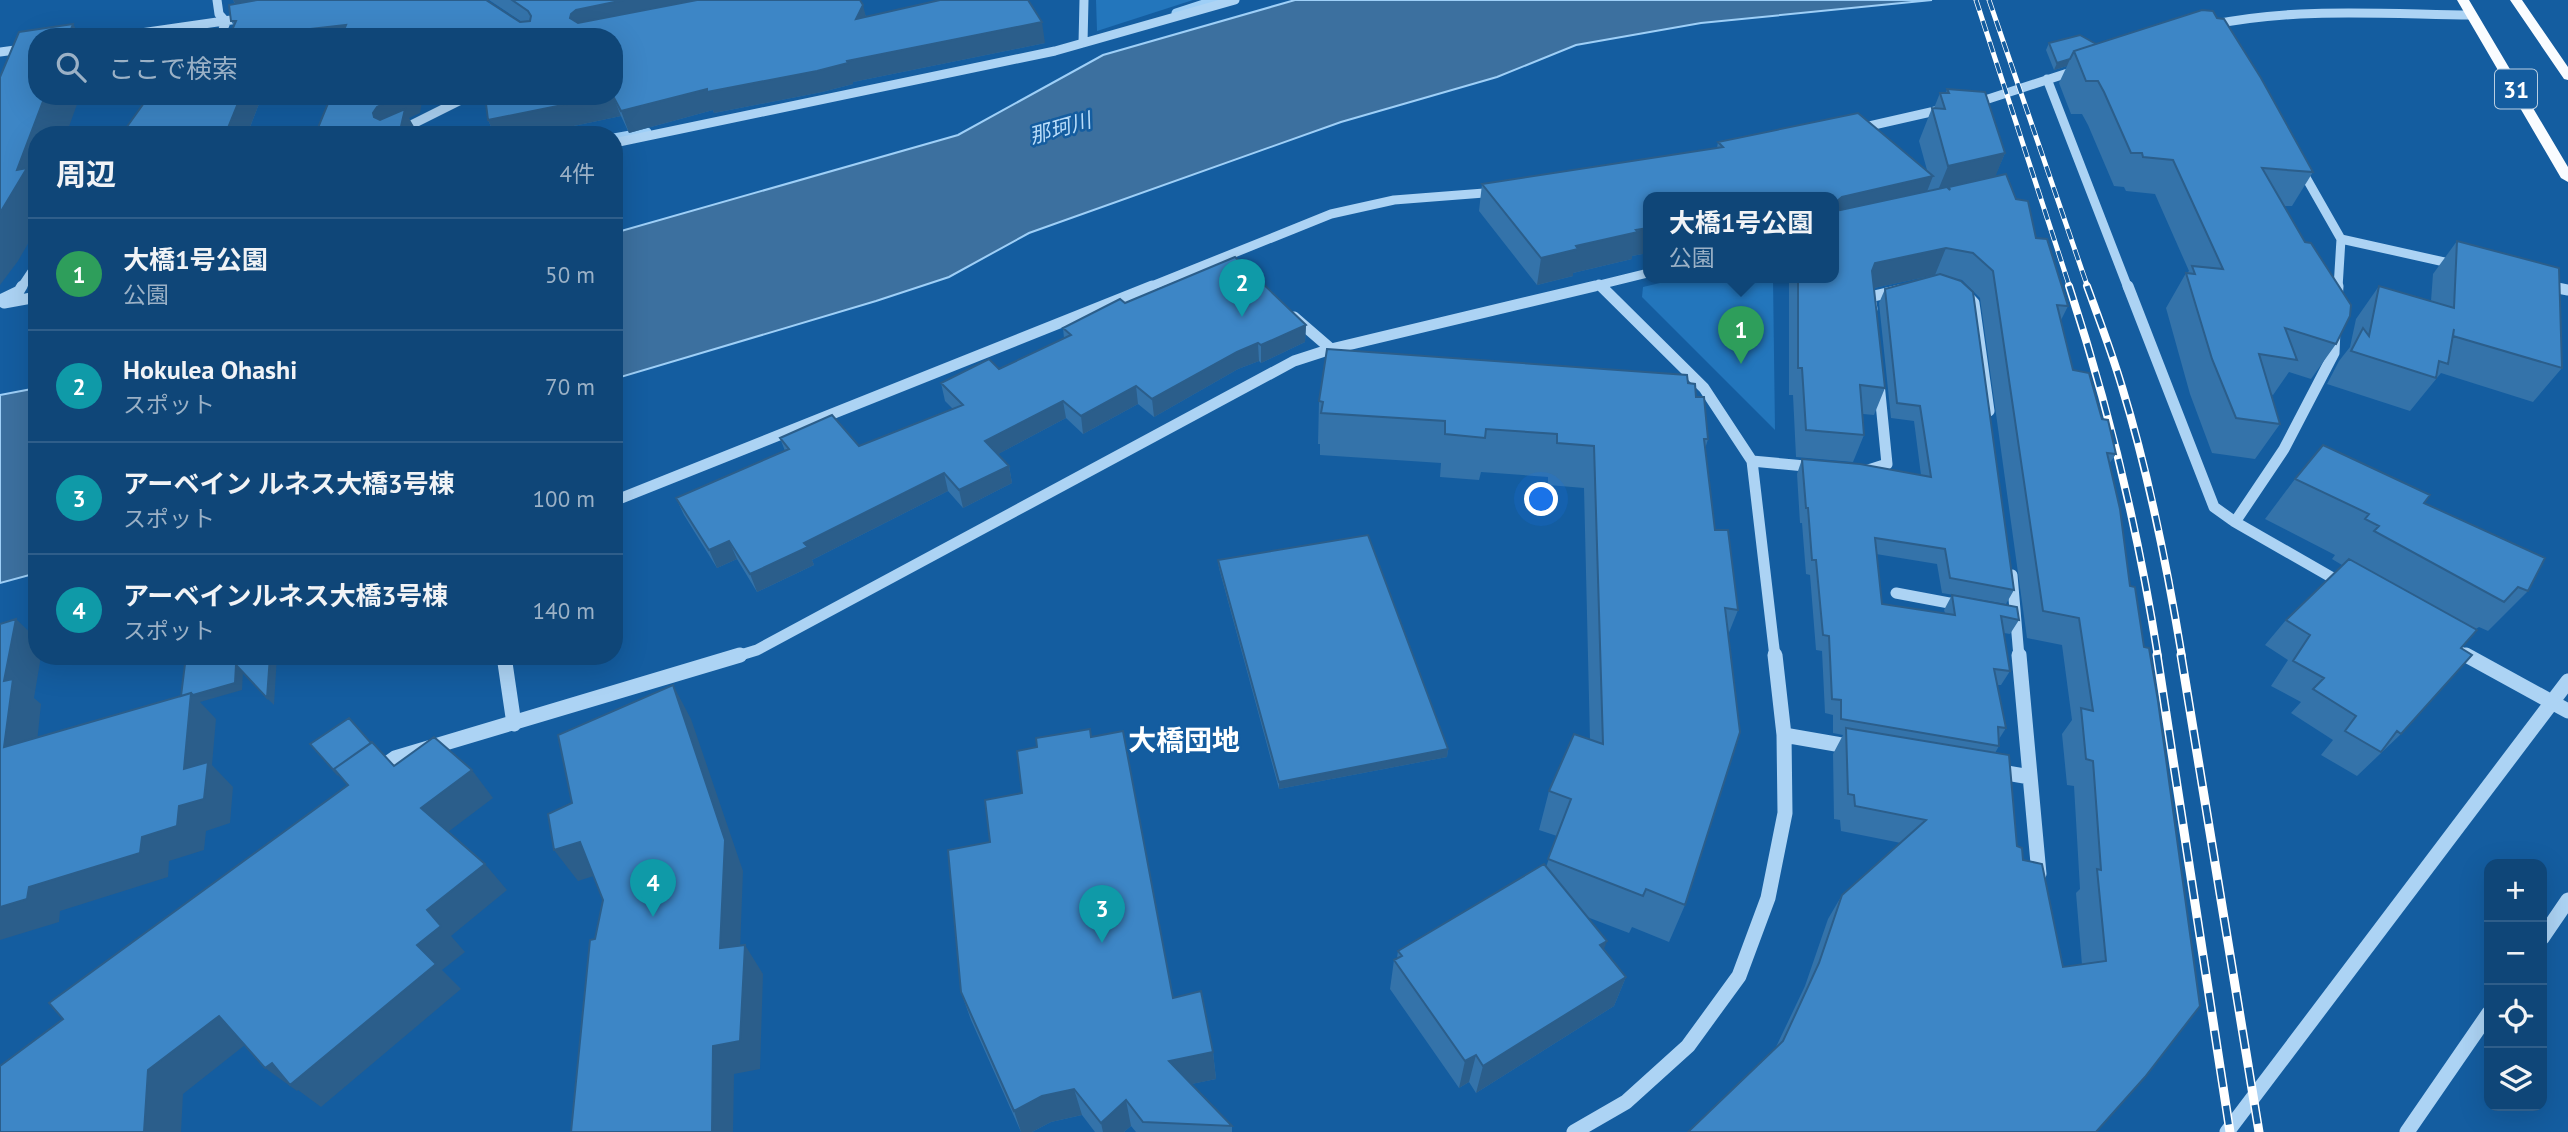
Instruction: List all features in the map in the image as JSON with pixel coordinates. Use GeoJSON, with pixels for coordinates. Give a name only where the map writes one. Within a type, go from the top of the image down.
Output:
{"type":"FeatureCollection","features":[{"type":"Feature","properties":{"kind":"main road","name":"31"},"geometry":{"type":"LineString","coordinates":[[2463,0],[2563,159],[2568,178]]}},
{"type":"Feature","properties":{"kind":"main road","name":"31"},"geometry":{"type":"LineString","coordinates":[[2516,0],[2568,76]]}},
{"type":"Feature","properties":{"kind":"street"},"geometry":{"type":"LineString","coordinates":[[217,0],[219,14],[226,22]]}},
{"type":"Feature","properties":{"kind":"street"},"geometry":{"type":"LineString","coordinates":[[1083,43],[1084,0]]}},
{"type":"Feature","properties":{"kind":"street"},"geometry":{"type":"LineString","coordinates":[[623,141],[1083,43],[1235,0]]}},
{"type":"Feature","properties":{"kind":"street"},"geometry":{"type":"LineString","coordinates":[[2221,37],[2205,26],[2256,16],[2293,13],[2471,15]]}},
{"type":"Feature","properties":{"kind":"street"},"geometry":{"type":"LineString","coordinates":[[181,28],[253,17]]}},
{"type":"Feature","properties":{"kind":"street"},"geometry":{"type":"LineString","coordinates":[[224,28],[226,22]]}},
{"type":"Feature","properties":{"kind":"street"},"geometry":{"type":"LineString","coordinates":[[0,52],[28,48]]}},
{"type":"Feature","properties":{"kind":"street"},"geometry":{"type":"LineString","coordinates":[[1965,105],[2087,66]]}},
{"type":"Feature","properties":{"kind":"street"},"geometry":{"type":"LineString","coordinates":[[2047,79],[2214,507],[2235,522],[2355,591]]}},
{"type":"Feature","properties":{"kind":"street"},"geometry":{"type":"LineString","coordinates":[[1979,102],[1983,115]]}},
{"type":"Feature","properties":{"kind":"street"},"geometry":{"type":"LineString","coordinates":[[415,126],[453,105]]}},
{"type":"Feature","properties":{"kind":"street"},"geometry":{"type":"LineString","coordinates":[[1846,131],[1952,108]]}},
{"type":"Feature","properties":{"kind":"street"},"geometry":{"type":"LineString","coordinates":[[2235,522],[2284,449],[2334,353],[2342,239],[2295,158]]}},
{"type":"Feature","properties":{"kind":"street"},"geometry":{"type":"LineString","coordinates":[[623,497],[1343,211],[1394,200],[1515,190]]}},
{"type":"Feature","properties":{"kind":"street"},"geometry":{"type":"LineString","coordinates":[[2342,239],[2475,269]]}},
{"type":"Feature","properties":{"kind":"street"},"geometry":{"type":"LineString","coordinates":[[1225,256],[1235,264]]}},
{"type":"Feature","properties":{"kind":"street"},"geometry":{"type":"LineString","coordinates":[[362,783],[395,758],[757,650],[1294,361],[1331,349],[1643,274]]}},
{"type":"Feature","properties":{"kind":"street"},"geometry":{"type":"LineString","coordinates":[[0,302],[19,291],[28,278]]}},
{"type":"Feature","properties":{"kind":"street"},"geometry":{"type":"LineString","coordinates":[[2528,281],[2568,290]]}},
{"type":"Feature","properties":{"kind":"street"},"geometry":{"type":"LineString","coordinates":[[1574,1132],[1626,1102],[1688,1046],[1739,976],[1768,898],[1785,813],[1784,735],[1752,461],[1704,388],[1599,284]]}},
{"type":"Feature","properties":{"kind":"street"},"geometry":{"type":"LineString","coordinates":[[1947,285],[1959,288],[1975,303],[1991,425]]}},
{"type":"Feature","properties":{"kind":"street"},"geometry":{"type":"LineString","coordinates":[[1873,322],[1870,297],[1909,288]]}},
{"type":"Feature","properties":{"kind":"street"},"geometry":{"type":"LineString","coordinates":[[0,302],[28,298]]}},
{"type":"Feature","properties":{"kind":"street"},"geometry":{"type":"LineString","coordinates":[[1283,306],[1331,349]]}},
{"type":"Feature","properties":{"kind":"street"},"geometry":{"type":"LineString","coordinates":[[1854,471],[1866,472],[1886,464],[1878,374]]}},
{"type":"Feature","properties":{"kind":"street"},"geometry":{"type":"LineString","coordinates":[[1752,461],[1828,468]]}},
{"type":"Feature","properties":{"kind":"street"},"geometry":{"type":"LineString","coordinates":[[2010,561],[2011,614],[2039,874]]}},
{"type":"Feature","properties":{"kind":"street"},"geometry":{"type":"LineString","coordinates":[[1896,593],[1977,608]]}},
{"type":"Feature","properties":{"kind":"street"},"geometry":{"type":"LineString","coordinates":[[2451,647],[2568,711]]}},
{"type":"Feature","properties":{"kind":"street"},"geometry":{"type":"LineString","coordinates":[[505,665],[514,724]]}},
{"type":"Feature","properties":{"kind":"street"},"geometry":{"type":"LineString","coordinates":[[2227,1132],[2540,722],[2568,681]]}},
{"type":"Feature","properties":{"kind":"street"},"geometry":{"type":"LineString","coordinates":[[1784,735],[1866,749]]}},
{"type":"Feature","properties":{"kind":"street"},"geometry":{"type":"LineString","coordinates":[[1975,767],[2030,777]]}},
{"type":"Feature","properties":{"kind":"street"},"geometry":{"type":"LineString","coordinates":[[2547,931],[2568,900]]}},
{"type":"Feature","properties":{"kind":"street"},"geometry":{"type":"LineString","coordinates":[[2407,1132],[2484,1020]]}},
{"type":"Feature","properties":{"kind":"shaded area"},"geometry":{"type":"Polygon","coordinates":[[[1096,0],[1193,0],[1097,31],[1096,0]]]}},
{"type":"Feature","properties":{"kind":"shaded area"},"geometry":{"type":"Polygon","coordinates":[[[1660,283],[1773,283],[1775,430],[1642,297],[1643,287],[1660,283]]]}},
{"type":"Feature","properties":{"kind":"water","name":"那珂川"},"geometry":{"type":"Polygon","coordinates":[[[1295,0],[1932,0],[1701,23],[1576,45],[1497,77],[1341,122],[1029,233],[949,277],[623,376],[623,230],[958,135],[1103,55],[1295,0]]]}},
{"type":"Feature","properties":{"kind":"water"},"geometry":{"type":"Polygon","coordinates":[[[28,390],[28,575],[0,583],[0,395],[28,390]]]}},
{"type":"Feature","properties":{"kind":"building"},"geometry":{"type":"Polygon","coordinates":[[[257,0],[486,0],[520,22],[530,21],[531,16],[512,0],[624,0],[576,10],[570,18],[578,23],[697,0],[860,0],[863,5],[856,19],[940,0],[1028,0],[1042,22],[847,61],[848,63],[817,71],[707,92],[707,89],[621,111],[618,105],[623,105],[623,28],[345,28],[346,25],[320,28],[233,28],[236,21],[231,21],[229,5],[257,0]]]}},
{"type":"Feature","properties":{"kind":"building"},"geometry":{"type":"Polygon","coordinates":[[[2202,10],[2213,11],[2217,18],[2224,19],[2261,78],[2313,172],[2262,168],[2305,242],[2311,243],[2351,305],[2350,316],[2336,344],[2285,328],[2297,360],[2259,354],[2280,424],[2236,418],[2212,359],[2186,273],[2195,274],[2192,266],[2223,269],[2173,160],[2131,153],[2098,81],[2086,81],[2074,51],[2202,10]]]}},
{"type":"Feature","properties":{"kind":"building"},"geometry":{"type":"Polygon","coordinates":[[[73,24],[71,28],[46,28],[73,24]]]}},
{"type":"Feature","properties":{"kind":"building"},"geometry":{"type":"Polygon","coordinates":[[[28,31],[28,105],[42,105],[34,126],[28,126],[28,141],[17,170],[27,168],[0,213],[0,77],[19,32],[28,31]]]}},
{"type":"Feature","properties":{"kind":"building"},"geometry":{"type":"Polygon","coordinates":[[[2080,35],[2096,44],[2074,51],[2070,59],[2057,63],[2049,43],[2080,35]]]}},
{"type":"Feature","properties":{"kind":"building"},"geometry":{"type":"Polygon","coordinates":[[[1947,89],[1985,92],[2005,153],[1948,166],[1932,108],[1945,109],[1940,93],[1949,93],[1947,89]]]}},
{"type":"Feature","properties":{"kind":"building"},"geometry":{"type":"Polygon","coordinates":[[[143,105],[237,105],[229,126],[127,126],[143,105]]]}},
{"type":"Feature","properties":{"kind":"building"},"geometry":{"type":"Polygon","coordinates":[[[327,105],[381,105],[373,113],[374,117],[380,120],[405,109],[401,126],[319,126],[327,105]]]}},
{"type":"Feature","properties":{"kind":"building"},"geometry":{"type":"Polygon","coordinates":[[[486,105],[562,105],[488,120],[486,105]]]}},
{"type":"Feature","properties":{"kind":"building"},"geometry":{"type":"Polygon","coordinates":[[[1858,113],[1933,176],[1839,200],[1839,192],[1643,192],[1643,229],[1541,258],[1482,184],[1723,147],[1718,142],[1858,113]]]}},
{"type":"Feature","properties":{"kind":"building"},"geometry":{"type":"Polygon","coordinates":[[[2006,174],[2016,199],[2028,201],[2036,238],[2047,239],[2068,306],[2057,305],[2073,370],[2089,373],[2102,419],[2108,420],[2116,454],[2107,453],[2120,509],[2130,586],[2135,587],[2144,647],[2149,648],[2158,701],[2200,1006],[2145,1077],[2096,1132],[1688,1132],[1783,1041],[1819,963],[1842,895],[1926,820],[1855,806],[1854,795],[1848,794],[1846,728],[2009,755],[2017,846],[2022,848],[2023,860],[2042,864],[2063,967],[2106,961],[2097,869],[2101,870],[2093,761],[2086,759],[2081,708],[2093,711],[2079,618],[2043,611],[1993,271],[1973,253],[1946,248],[1875,263],[1872,271],[1885,388],[1860,385],[1864,435],[1806,430],[1802,368],[1798,368],[1798,283],[1839,283],[1839,208],[1840,210],[1947,187],[1950,190],[1949,187],[2006,174]]]}},
{"type":"Feature","properties":{"kind":"building"},"geometry":{"type":"Polygon","coordinates":[[[2457,241],[2559,268],[2562,368],[2453,336],[2454,329],[2448,364],[2439,361],[2436,378],[2351,351],[2363,328],[2369,336],[2379,286],[2454,308],[2457,241]]]}},
{"type":"Feature","properties":{"kind":"building"},"geometry":{"type":"Polygon","coordinates":[[[1235,257],[1306,325],[1261,345],[1258,343],[1237,352],[1152,399],[1136,386],[1081,416],[1063,401],[985,441],[1009,466],[959,490],[944,473],[804,543],[808,547],[750,574],[729,541],[709,550],[676,498],[789,449],[780,438],[832,415],[859,446],[963,405],[941,383],[989,359],[999,369],[1071,335],[1063,328],[1120,299],[1125,303],[1235,257]]]}},
{"type":"Feature","properties":{"kind":"building"},"geometry":{"type":"Polygon","coordinates":[[[1940,274],[1961,281],[1973,292],[2014,590],[1950,578],[1945,549],[1875,538],[1882,604],[1955,615],[1952,595],[2017,607],[2019,620],[2001,616],[2010,671],[1994,669],[2006,728],[1998,727],[1999,746],[1841,719],[1841,700],[1832,699],[1829,636],[1823,635],[1816,560],[1812,560],[1802,459],[1860,464],[1931,477],[1920,406],[1897,403],[1885,289],[1940,274]]]}},
{"type":"Feature","properties":{"kind":"building"},"geometry":{"type":"Polygon","coordinates":[[[1327,349],[1687,375],[1688,383],[1695,384],[1696,397],[1704,397],[1708,439],[1704,439],[1715,530],[1728,530],[1738,610],[1725,608],[1740,732],[1685,905],[1646,889],[1643,896],[1548,859],[1571,799],[1549,791],[1574,734],[1603,744],[1594,446],[1557,443],[1557,434],[1486,429],[1485,438],[1445,434],[1445,421],[1321,413],[1323,402],[1319,401],[1327,349]]]}},
{"type":"Feature","properties":{"kind":"building"},"geometry":{"type":"Polygon","coordinates":[[[2323,445],[2430,495],[2424,503],[2545,558],[2528,591],[2518,587],[2504,602],[2374,531],[2379,526],[2365,519],[2369,514],[2295,479],[2323,445]]]}},
{"type":"Feature","properties":{"kind":"building"},"geometry":{"type":"Polygon","coordinates":[[[1368,535],[1448,749],[1279,782],[1218,560],[1368,535]]]}},
{"type":"Feature","properties":{"kind":"building"},"geometry":{"type":"Polygon","coordinates":[[[2349,559],[2477,630],[2461,648],[2472,655],[2401,734],[2397,731],[2381,752],[2345,731],[2356,716],[2313,689],[2324,678],[2293,661],[2310,635],[2286,620],[2349,559]]]}},
{"type":"Feature","properties":{"kind":"building"},"geometry":{"type":"Polygon","coordinates":[[[16,619],[4,681],[13,679],[4,747],[191,693],[184,769],[208,762],[204,799],[179,806],[177,826],[142,837],[140,853],[29,887],[27,899],[0,907],[0,624],[16,619]]]}},
{"type":"Feature","properties":{"kind":"building"},"geometry":{"type":"Polygon","coordinates":[[[185,665],[236,665],[235,683],[181,696],[185,665]]]}},
{"type":"Feature","properties":{"kind":"building"},"geometry":{"type":"Polygon","coordinates":[[[236,665],[269,665],[267,698],[236,665]]]}},
{"type":"Feature","properties":{"kind":"building"},"geometry":{"type":"Polygon","coordinates":[[[673,685],[725,840],[720,948],[745,945],[740,1041],[713,1046],[712,1132],[571,1132],[590,940],[595,939],[603,900],[580,842],[554,850],[548,814],[572,803],[558,735],[673,685]]]}},
{"type":"Feature","properties":{"kind":"building"},"geometry":{"type":"Polygon","coordinates":[[[349,718],[371,743],[334,769],[338,775],[310,744],[349,718]]]}},
{"type":"Feature","properties":{"kind":"building"},"geometry":{"type":"Polygon","coordinates":[[[1090,729],[1091,737],[1123,731],[1173,998],[1201,991],[1213,1052],[1169,1061],[1232,1126],[1143,1122],[1126,1100],[1101,1123],[1074,1089],[1042,1096],[1014,1111],[961,992],[948,850],[990,842],[985,800],[1022,793],[1017,751],[1037,747],[1036,738],[1090,729]]]}},
{"type":"Feature","properties":{"kind":"building"},"geometry":{"type":"Polygon","coordinates":[[[434,737],[472,770],[421,808],[485,864],[427,910],[441,926],[417,945],[436,964],[290,1085],[272,1063],[265,1068],[219,1016],[148,1070],[144,1132],[0,1132],[0,1066],[63,1019],[49,1003],[348,785],[334,769],[372,742],[394,766],[434,737]]]}},
{"type":"Feature","properties":{"kind":"building"},"geometry":{"type":"Polygon","coordinates":[[[1544,864],[1607,941],[1600,945],[1626,977],[1483,1066],[1476,1055],[1465,1061],[1394,960],[1402,956],[1398,951],[1544,864]]]}},
{"type":"Feature","properties":{"kind":"waterway"},"geometry":{"type":"LineString","coordinates":[[1176,13],[1216,0]]}},
{"type":"Feature","properties":{"kind":"waterway"},"geometry":{"type":"LineString","coordinates":[[623,136],[647,132]]}},
{"type":"Feature","properties":{"kind":"railway"},"geometry":{"type":"LineString","coordinates":[[1976,0],[2070,288]]}},
{"type":"Feature","properties":{"kind":"railway"},"geometry":{"type":"LineString","coordinates":[[1989,0],[2088,288]]}},
{"type":"Feature","properties":{"kind":"railway"},"geometry":{"type":"LineString","coordinates":[[2069,286],[2121,470],[2158,657]]}},
{"type":"Feature","properties":{"kind":"railway"},"geometry":{"type":"LineString","coordinates":[[2087,286],[2118,374],[2141,454],[2164,555],[2182,657]]}},
{"type":"Feature","properties":{"kind":"railway"},"geometry":{"type":"LineString","coordinates":[[2157,655],[2230,1132]]}},
{"type":"Feature","properties":{"kind":"railway"},"geometry":{"type":"LineString","coordinates":[[2181,655],[2259,1132]]}},
{"type":"Feature","properties":{"kind":"place","name":"Hokulea Ohashi"},"geometry":{"type":"Point","coordinates":[1242,317]}},
{"type":"Feature","properties":{"kind":"place","name":"大橋1号公園"},"geometry":{"type":"Point","coordinates":[1741,364]}},
{"type":"Feature","properties":{"kind":"place","name":"アーベインルネス大橋3号棟"},"geometry":{"type":"Point","coordinates":[653,917]}},
{"type":"Feature","properties":{"kind":"place","name":"アーベイン ルネス大橋3号棟"},"geometry":{"type":"Point","coordinates":[1102,943]}},
{"type":"Feature","properties":{"kind":"district","name":"大橋団地"},"geometry":{"type":"Point","coordinates":[1184,739]}}]}
